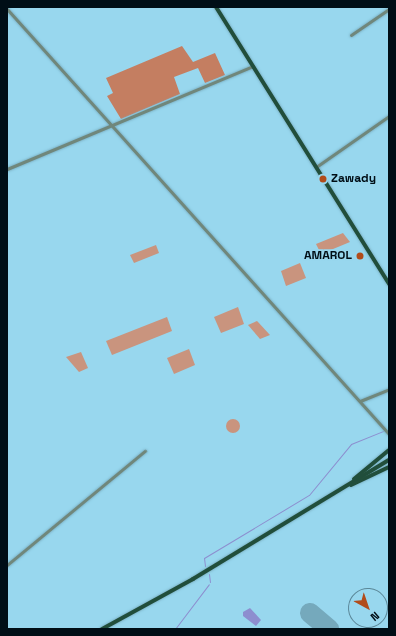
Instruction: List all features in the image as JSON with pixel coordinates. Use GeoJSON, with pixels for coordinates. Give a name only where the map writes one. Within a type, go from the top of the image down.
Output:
{"type":"FeatureCollection","features":[{"type":"Feature","properties":{"kind":"main road"},"geometry":{"type":"LineString","coordinates":[[216,7],[389,284]]}},
{"type":"Feature","properties":{"kind":"main road"},"geometry":{"type":"LineString","coordinates":[[341,489],[389,450]]}},
{"type":"Feature","properties":{"kind":"main road"},"geometry":{"type":"LineString","coordinates":[[102,629],[192,579],[389,460]]}},
{"type":"Feature","properties":{"kind":"main road"},"geometry":{"type":"LineString","coordinates":[[341,489],[389,467]]}},
{"type":"Feature","properties":{"kind":"street"},"geometry":{"type":"LineString","coordinates":[[7,9],[389,434]]}},
{"type":"Feature","properties":{"kind":"street"},"geometry":{"type":"LineString","coordinates":[[351,36],[389,10]]}},
{"type":"Feature","properties":{"kind":"street"},"geometry":{"type":"LineString","coordinates":[[7,169],[253,66]]}},
{"type":"Feature","properties":{"kind":"street"},"geometry":{"type":"LineString","coordinates":[[316,166],[389,116]]}},
{"type":"Feature","properties":{"kind":"street"},"geometry":{"type":"LineString","coordinates":[[360,401],[389,389]]}},
{"type":"Feature","properties":{"kind":"street"},"geometry":{"type":"LineString","coordinates":[[7,565],[145,451]]}},
{"type":"Feature","properties":{"kind":"shaded area"},"geometry":{"type":"Polygon","coordinates":[[[182,46],[193,62],[215,53],[225,75],[205,83],[198,68],[174,77],[180,94],[121,119],[107,96],[113,93],[106,78],[182,46]]]}},
{"type":"Feature","properties":{"kind":"shaded area"},"geometry":{"type":"Polygon","coordinates":[[[343,233],[350,242],[321,254],[316,244],[343,233]]]}},
{"type":"Feature","properties":{"kind":"shaded area"},"geometry":{"type":"Polygon","coordinates":[[[156,245],[159,253],[134,263],[130,255],[156,245]]]}},
{"type":"Feature","properties":{"kind":"shaded area"},"geometry":{"type":"Polygon","coordinates":[[[300,263],[306,278],[286,286],[281,271],[300,263]]]}},
{"type":"Feature","properties":{"kind":"shaded area"},"geometry":{"type":"Polygon","coordinates":[[[238,307],[244,324],[221,333],[214,317],[238,307]]]}},
{"type":"Feature","properties":{"kind":"shaded area"},"geometry":{"type":"Polygon","coordinates":[[[167,317],[172,331],[112,355],[106,341],[167,317]]]}},
{"type":"Feature","properties":{"kind":"shaded area"},"geometry":{"type":"Polygon","coordinates":[[[257,321],[270,335],[260,339],[248,325],[257,321]]]}},
{"type":"Feature","properties":{"kind":"shaded area"},"geometry":{"type":"Polygon","coordinates":[[[189,349],[195,365],[174,374],[167,358],[189,349]]]}},
{"type":"Feature","properties":{"kind":"shaded area"},"geometry":{"type":"Polygon","coordinates":[[[81,352],[88,368],[79,372],[66,357],[81,352]]]}},
{"type":"Feature","properties":{"kind":"shaded area"},"geometry":{"type":"Polygon","coordinates":[[[230,419],[236,419],[240,423],[240,429],[236,433],[230,433],[226,429],[226,423],[230,419]]]}},
{"type":"Feature","properties":{"kind":"water"},"geometry":{"type":"Polygon","coordinates":[[[250,608],[261,620],[256,626],[243,616],[243,612],[250,608]]]}},
{"type":"Feature","properties":{"kind":"waterway"},"geometry":{"type":"LineString","coordinates":[[205,566],[204,558],[309,495],[351,444],[384,431]]}},
{"type":"Feature","properties":{"kind":"waterway"},"geometry":{"type":"LineString","coordinates":[[209,574],[210,582]]}},
{"type":"Feature","properties":{"kind":"waterway"},"geometry":{"type":"LineString","coordinates":[[175,629],[209,584]]}},
{"type":"Feature","properties":{"kind":"runway"},"geometry":{"type":"LineString","coordinates":[[310,613],[329,629]]}},
{"type":"Feature","properties":{"kind":"place","name":"Zawady"},"geometry":{"type":"Point","coordinates":[323,179]}},
{"type":"Feature","properties":{"kind":"place","name":"AMAROL"},"geometry":{"type":"Point","coordinates":[360,256]}}]}
